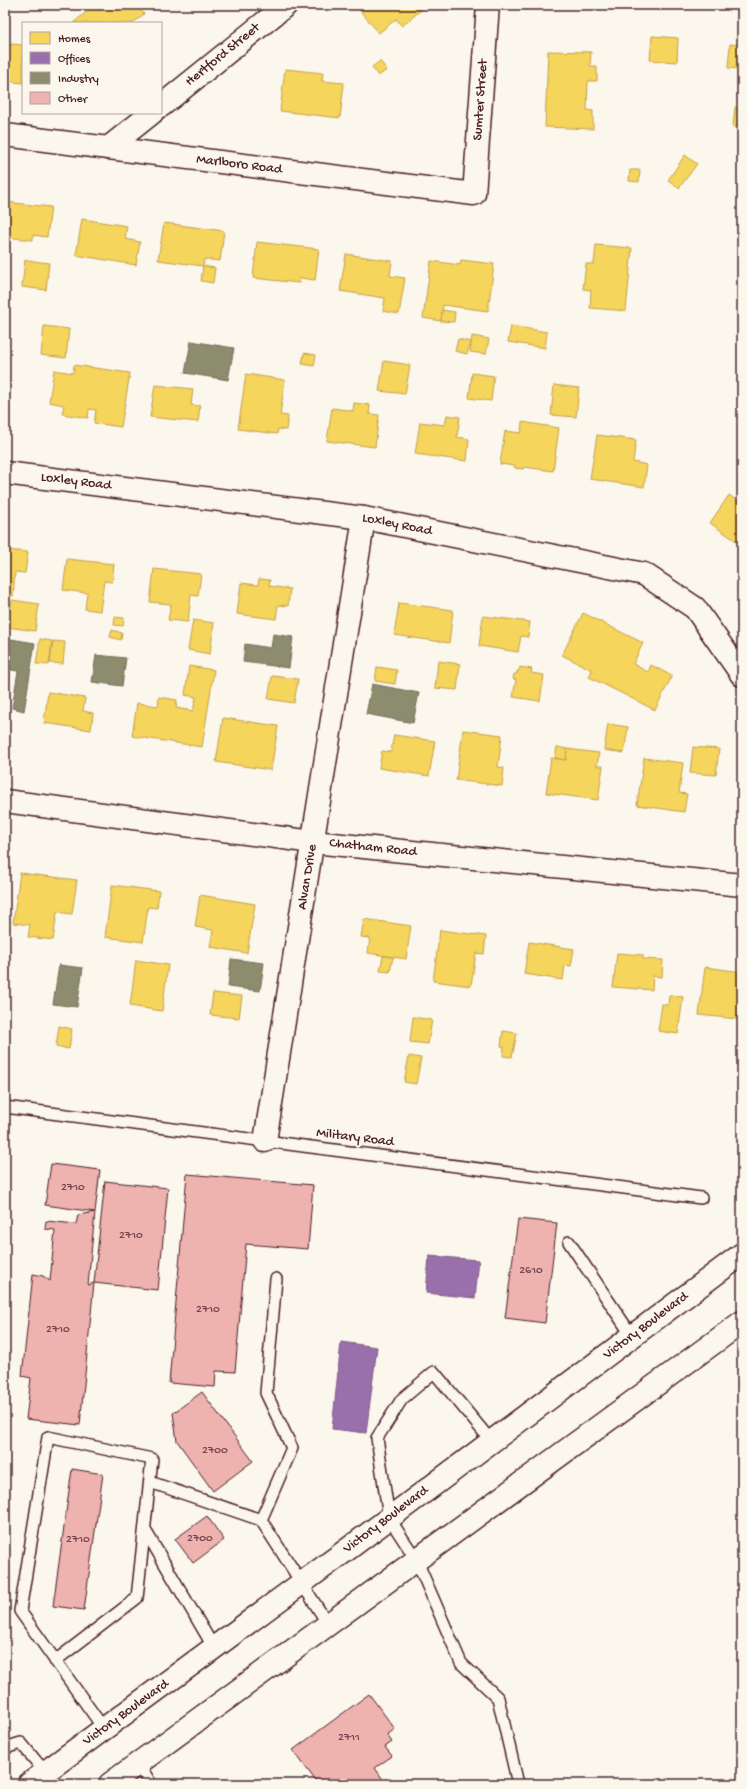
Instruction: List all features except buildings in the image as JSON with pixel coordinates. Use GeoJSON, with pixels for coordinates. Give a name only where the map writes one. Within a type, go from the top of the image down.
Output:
{"type":"FeatureCollection","features":[{"type":"Feature","properties":{"kind":"street","name":"Hertford Street"},"geometry":{"type":"LineString","coordinates":[[162,105],[286,5]]}},
{"type":"Feature","properties":{"kind":"street","name":"Sumter Street"},"geometry":{"type":"LineString","coordinates":[[474,194],[488,5]]}},
{"type":"Feature","properties":{"kind":"street"},"geometry":{"type":"LineString","coordinates":[[108,148],[151,114]]}},
{"type":"Feature","properties":{"kind":"street","name":"Marlboro Road"},"geometry":{"type":"LineString","coordinates":[[5,135],[474,194]]}},
{"type":"Feature","properties":{"kind":"street","name":"Loxley Road"},"geometry":{"type":"LineString","coordinates":[[5,473],[364,518],[644,574],[695,608],[742,675]]}},
{"type":"Feature","properties":{"kind":"street","name":"Alvan Drive"},"geometry":{"type":"LineString","coordinates":[[265,1141],[364,518]]}},
{"type":"Feature","properties":{"kind":"street","name":"Chatham Road"},"geometry":{"type":"LineString","coordinates":[[5,801],[313,842],[742,885]]}},
{"type":"Feature","properties":{"kind":"street","name":"Victory Boulevard"},"geometry":{"type":"LineString","coordinates":[[37,1778],[301,1584],[742,1254]]}},
{"type":"Feature","properties":{"kind":"street"},"geometry":{"type":"LineString","coordinates":[[110,1784],[742,1322]]}},
{"type":"Feature","properties":{"kind":"lane","name":"Military Road"},"geometry":{"type":"LineString","coordinates":[[5,1107],[702,1198]]}},
{"type":"Feature","properties":{"kind":"lane"},"geometry":{"type":"LineString","coordinates":[[569,1242],[632,1336]]}},
{"type":"Feature","properties":{"kind":"lane"},"geometry":{"type":"LineString","coordinates":[[261,1520],[292,1448],[266,1393],[276,1279]]}},
{"type":"Feature","properties":{"kind":"lane"},"geometry":{"type":"LineString","coordinates":[[492,1442],[434,1372],[402,1399],[377,1438],[389,1518],[416,1559],[461,1663],[498,1698],[518,1784]]}},
{"type":"Feature","properties":{"kind":"lane"},"geometry":{"type":"LineString","coordinates":[[55,1661],[137,1598],[152,1459],[48,1437],[20,1611],[55,1661],[104,1729]]}},
{"type":"Feature","properties":{"kind":"lane"},"geometry":{"type":"LineString","coordinates":[[150,1482],[261,1520],[328,1624]]}},
{"type":"Feature","properties":{"kind":"lane"},"geometry":{"type":"LineString","coordinates":[[144,1530],[214,1648]]}},
{"type":"Feature","properties":{"kind":"lane"},"geometry":{"type":"LineString","coordinates":[[5,1748],[20,1743],[37,1778]]}},
{"type":"Feature","properties":{"kind":"lane"},"geometry":{"type":"LineString","coordinates":[[138,1764],[151,1784]]}}]}
